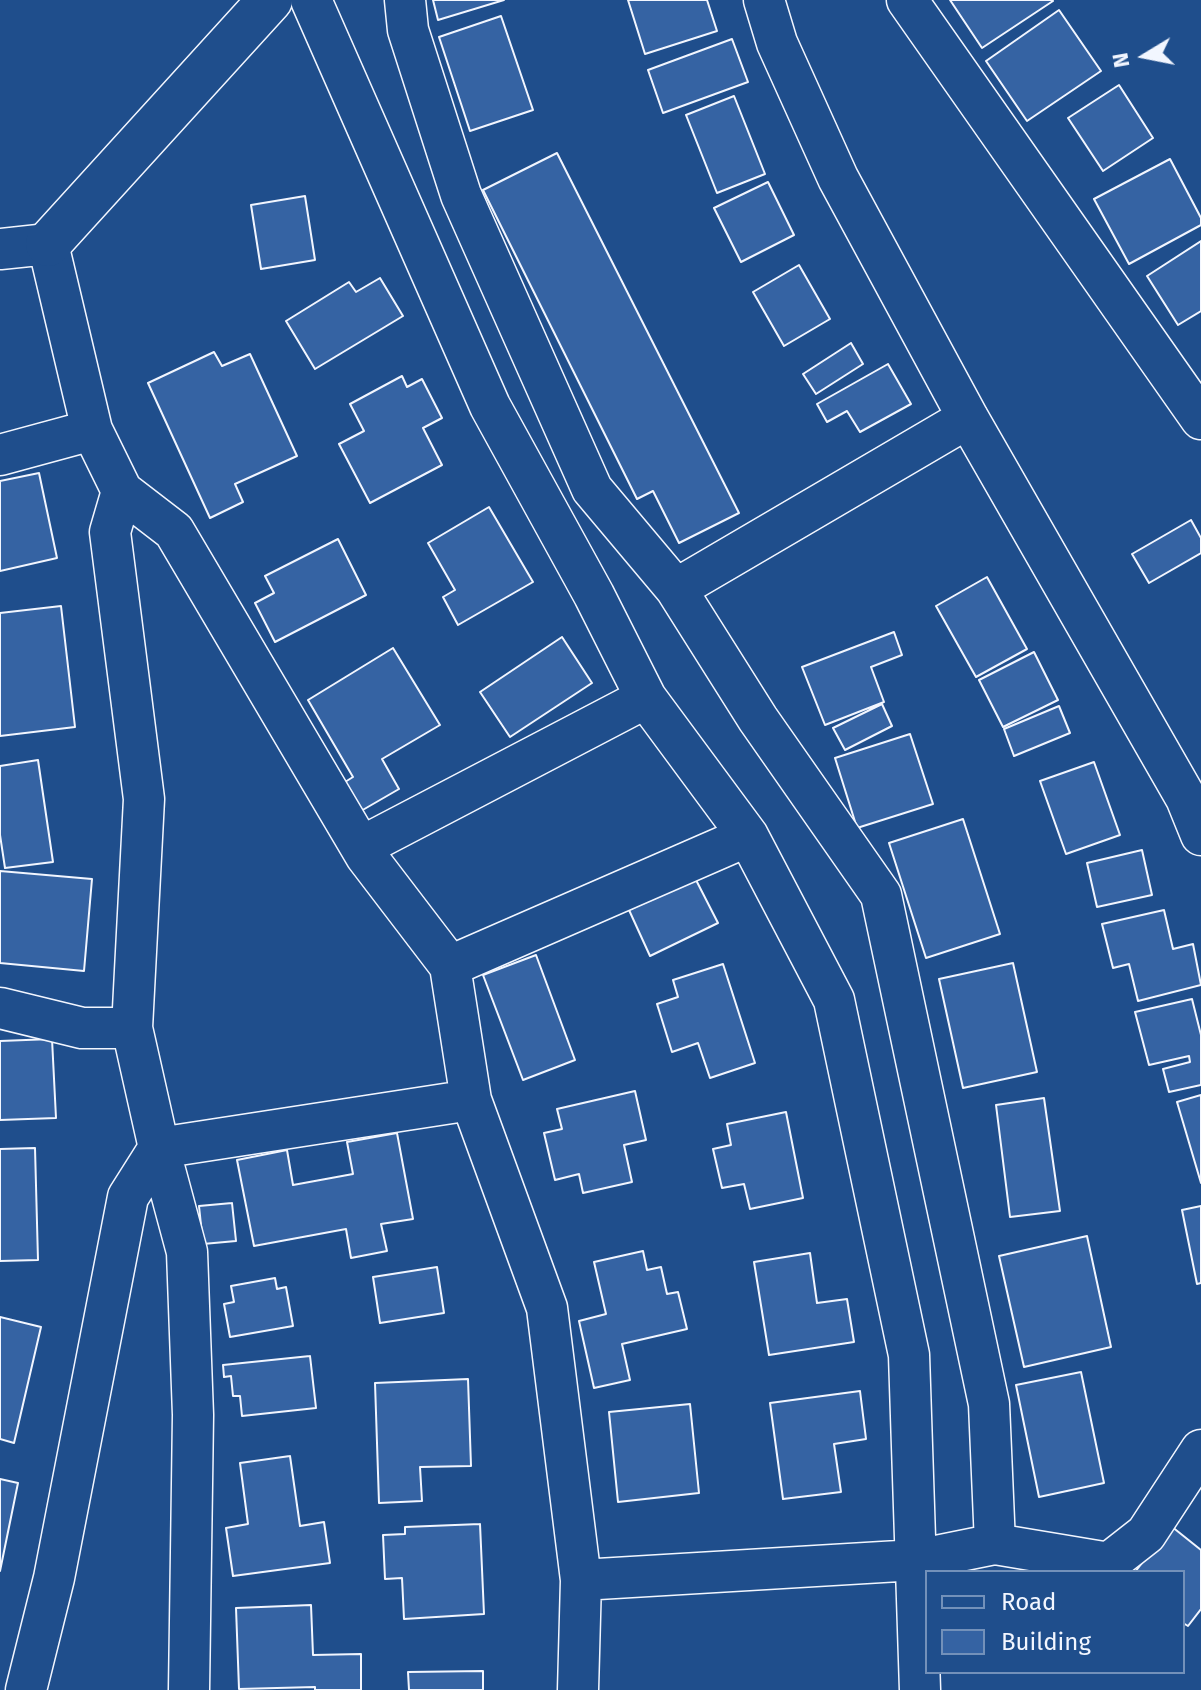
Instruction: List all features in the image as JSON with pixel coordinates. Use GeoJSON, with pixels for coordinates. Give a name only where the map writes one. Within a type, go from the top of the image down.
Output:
{"type":"FeatureCollection","features":[{"type":"Feature","properties":{"kind":"street"},"geometry":{"type":"LineString","coordinates":[[0,249],[48,244],[270,0]]}},
{"type":"Feature","properties":{"kind":"street"},"geometry":{"type":"LineString","coordinates":[[311,0],[490,406],[594,595],[646,698],[748,836],[834,1000],[909,1355],[920,1690]]}},
{"type":"Feature","properties":{"kind":"street"},"geometry":{"type":"LineString","coordinates":[[405,0],[408,30],[461,195],[592,489],[676,589],[758,719],[881,895],[989,1404],[995,1544]]}},
{"type":"Feature","properties":{"kind":"street"},"geometry":{"type":"LineString","coordinates":[[764,0],[777,43],[838,178],[968,418],[1193,791],[1201,835]]}},
{"type":"Feature","properties":{"kind":"street"},"geometry":{"type":"LineString","coordinates":[[907,0],[1201,419]]}},
{"type":"Feature","properties":{"kind":"street"},"geometry":{"type":"LineString","coordinates":[[48,244],[92,430],[122,491],[174,531],[361,847],[450,966],[471,1100],[547,1308],[581,1580],[578,1690]]}},
{"type":"Feature","properties":{"kind":"street"},"geometry":{"type":"LineString","coordinates":[[676,589],[968,418]]}},
{"type":"Feature","properties":{"kind":"street"},"geometry":{"type":"LineString","coordinates":[[0,455],[92,430]]}},
{"type":"Feature","properties":{"kind":"street"},"geometry":{"type":"LineString","coordinates":[[122,491],[110,532],[144,799],[132,1028],[187,1252],[193,1415],[189,1690]]}},
{"type":"Feature","properties":{"kind":"street"},"geometry":{"type":"LineString","coordinates":[[361,847],[646,698]]}},
{"type":"Feature","properties":{"kind":"street"},"geometry":{"type":"LineString","coordinates":[[450,966],[748,836]]}},
{"type":"Feature","properties":{"kind":"street"},"geometry":{"type":"LineString","coordinates":[[0,1008],[82,1028],[132,1028]]}},
{"type":"Feature","properties":{"kind":"street"},"geometry":{"type":"LineString","coordinates":[[26,1690],[54,1578],[128,1197],[159,1148],[471,1100]]}},
{"type":"Feature","properties":{"kind":"street"},"geometry":{"type":"LineString","coordinates":[[581,1580],[916,1560],[995,1544],[1109,1563],[1146,1534],[1201,1450]]}},
{"type":"Feature","properties":{"kind":"building"},"geometry":{"type":"Polygon","coordinates":[[[433,0],[504,0],[438,20],[433,0]]]}},
{"type":"Feature","properties":{"kind":"building"},"geometry":{"type":"Polygon","coordinates":[[[628,0],[707,0],[717,31],[645,54],[628,0]]]}},
{"type":"Feature","properties":{"kind":"building"},"geometry":{"type":"Polygon","coordinates":[[[950,0],[1052,0],[1053,1],[982,48],[950,0]]]}},
{"type":"Feature","properties":{"kind":"building"},"geometry":{"type":"Polygon","coordinates":[[[1059,10],[1101,71],[1027,121],[986,61],[1059,10]]]}},
{"type":"Feature","properties":{"kind":"building"},"geometry":{"type":"Polygon","coordinates":[[[501,16],[533,110],[470,131],[439,37],[501,16]]]}},
{"type":"Feature","properties":{"kind":"building"},"geometry":{"type":"Polygon","coordinates":[[[732,39],[748,82],[663,113],[648,70],[732,39]]]}},
{"type":"Feature","properties":{"kind":"building"},"geometry":{"type":"Polygon","coordinates":[[[1119,85],[1153,138],[1103,171],[1068,118],[1119,85]]]}},
{"type":"Feature","properties":{"kind":"building"},"geometry":{"type":"Polygon","coordinates":[[[734,96],[765,174],[717,193],[686,115],[734,96]]]}},
{"type":"Feature","properties":{"kind":"building"},"geometry":{"type":"Polygon","coordinates":[[[557,153],[739,513],[679,543],[653,491],[637,499],[483,190],[557,153]]]}},
{"type":"Feature","properties":{"kind":"building"},"geometry":{"type":"Polygon","coordinates":[[[1170,159],[1201,218],[1201,225],[1129,264],[1094,199],[1170,159]]]}},
{"type":"Feature","properties":{"kind":"building"},"geometry":{"type":"Polygon","coordinates":[[[768,182],[794,235],[741,262],[714,208],[768,182]]]}},
{"type":"Feature","properties":{"kind":"building"},"geometry":{"type":"Polygon","coordinates":[[[305,196],[315,260],[261,269],[251,205],[305,196]]]}},
{"type":"Feature","properties":{"kind":"building"},"geometry":{"type":"Polygon","coordinates":[[[1201,241],[1201,311],[1178,325],[1147,276],[1201,241]]]}},
{"type":"Feature","properties":{"kind":"building"},"geometry":{"type":"Polygon","coordinates":[[[799,265],[830,319],[784,346],[753,292],[799,265]]]}},
{"type":"Feature","properties":{"kind":"building"},"geometry":{"type":"Polygon","coordinates":[[[380,278],[403,316],[315,369],[286,321],[349,282],[356,292],[380,278]]]}},
{"type":"Feature","properties":{"kind":"building"},"geometry":{"type":"Polygon","coordinates":[[[851,343],[863,364],[816,394],[803,374],[851,343]]]}},
{"type":"Feature","properties":{"kind":"building"},"geometry":{"type":"Polygon","coordinates":[[[214,352],[222,366],[250,354],[297,456],[235,484],[243,502],[210,518],[148,383],[214,352]]]}},
{"type":"Feature","properties":{"kind":"building"},"geometry":{"type":"Polygon","coordinates":[[[888,364],[911,404],[860,432],[847,411],[827,422],[817,404],[888,364]]]}},
{"type":"Feature","properties":{"kind":"building"},"geometry":{"type":"Polygon","coordinates":[[[402,376],[407,387],[422,379],[442,418],[423,428],[442,465],[370,503],[339,444],[364,431],[350,404],[402,376]]]}},
{"type":"Feature","properties":{"kind":"building"},"geometry":{"type":"Polygon","coordinates":[[[39,473],[57,558],[0,571],[0,481],[39,473]]]}},
{"type":"Feature","properties":{"kind":"building"},"geometry":{"type":"Polygon","coordinates":[[[489,507],[533,582],[458,625],[443,597],[455,590],[428,543],[489,507]]]}},
{"type":"Feature","properties":{"kind":"building"},"geometry":{"type":"Polygon","coordinates":[[[1191,520],[1201,538],[1201,553],[1149,583],[1132,554],[1191,520]]]}},
{"type":"Feature","properties":{"kind":"building"},"geometry":{"type":"Polygon","coordinates":[[[338,539],[366,595],[275,642],[255,603],[274,593],[265,576],[338,539]]]}},
{"type":"Feature","properties":{"kind":"building"},"geometry":{"type":"Polygon","coordinates":[[[987,577],[1027,649],[976,677],[936,606],[987,577]]]}},
{"type":"Feature","properties":{"kind":"building"},"geometry":{"type":"Polygon","coordinates":[[[61,606],[75,727],[0,736],[0,613],[61,606]]]}},
{"type":"Feature","properties":{"kind":"building"},"geometry":{"type":"Polygon","coordinates":[[[894,632],[902,655],[871,667],[884,702],[825,725],[802,667],[894,632]]]}},
{"type":"Feature","properties":{"kind":"building"},"geometry":{"type":"Polygon","coordinates":[[[562,637],[592,683],[510,737],[480,692],[562,637]]]}},
{"type":"Feature","properties":{"kind":"building"},"geometry":{"type":"Polygon","coordinates":[[[393,648],[440,725],[382,759],[399,789],[354,815],[337,787],[353,777],[308,700],[393,648]]]}},
{"type":"Feature","properties":{"kind":"building"},"geometry":{"type":"Polygon","coordinates":[[[1034,652],[1058,700],[1003,727],[979,680],[1034,652]]]}},
{"type":"Feature","properties":{"kind":"building"},"geometry":{"type":"Polygon","coordinates":[[[882,704],[892,726],[845,750],[833,728],[882,704]]]}},
{"type":"Feature","properties":{"kind":"building"},"geometry":{"type":"Polygon","coordinates":[[[1059,706],[1070,733],[1014,756],[1004,729],[1059,706]]]}},
{"type":"Feature","properties":{"kind":"building"},"geometry":{"type":"Polygon","coordinates":[[[910,734],[933,804],[857,828],[835,758],[910,734]]]}},
{"type":"Feature","properties":{"kind":"building"},"geometry":{"type":"Polygon","coordinates":[[[38,760],[53,862],[5,868],[0,835],[0,766],[38,760]]]}},
{"type":"Feature","properties":{"kind":"building"},"geometry":{"type":"Polygon","coordinates":[[[1094,762],[1120,835],[1066,854],[1040,781],[1094,762]]]}},
{"type":"Feature","properties":{"kind":"building"},"geometry":{"type":"Polygon","coordinates":[[[963,819],[1000,934],[926,958],[889,843],[963,819]]]}},
{"type":"Feature","properties":{"kind":"building"},"geometry":{"type":"Polygon","coordinates":[[[1142,850],[1152,895],[1097,907],[1087,863],[1142,850]]]}},
{"type":"Feature","properties":{"kind":"building"},"geometry":{"type":"Polygon","coordinates":[[[0,871],[92,879],[84,971],[0,963],[0,871]]]}},
{"type":"Feature","properties":{"kind":"building"},"geometry":{"type":"Polygon","coordinates":[[[695,878],[718,923],[650,956],[629,910],[695,878]]]}},
{"type":"Feature","properties":{"kind":"building"},"geometry":{"type":"Polygon","coordinates":[[[1164,910],[1173,949],[1193,944],[1201,985],[1138,1001],[1129,964],[1113,968],[1102,924],[1164,910]]]}},
{"type":"Feature","properties":{"kind":"building"},"geometry":{"type":"Polygon","coordinates":[[[536,955],[575,1060],[523,1080],[483,975],[536,955]]]}},
{"type":"Feature","properties":{"kind":"building"},"geometry":{"type":"Polygon","coordinates":[[[1013,963],[1037,1072],[963,1088],[939,979],[1013,963]]]}},
{"type":"Feature","properties":{"kind":"building"},"geometry":{"type":"Polygon","coordinates":[[[723,964],[755,1063],[710,1078],[698,1043],[672,1052],[657,1004],[678,997],[673,980],[723,964]]]}},
{"type":"Feature","properties":{"kind":"building"},"geometry":{"type":"Polygon","coordinates":[[[1192,999],[1201,1035],[1201,1085],[1169,1092],[1163,1069],[1190,1062],[1189,1056],[1149,1065],[1135,1012],[1192,999]]]}},
{"type":"Feature","properties":{"kind":"building"},"geometry":{"type":"Polygon","coordinates":[[[52,1039],[56,1118],[0,1120],[0,1041],[52,1039]]]}},
{"type":"Feature","properties":{"kind":"building"},"geometry":{"type":"Polygon","coordinates":[[[635,1091],[646,1140],[624,1145],[632,1182],[583,1193],[579,1174],[555,1180],[544,1133],[562,1129],[557,1109],[635,1091]]]}},
{"type":"Feature","properties":{"kind":"building"},"geometry":{"type":"Polygon","coordinates":[[[1201,1095],[1201,1183],[1177,1102],[1201,1095]]]}},
{"type":"Feature","properties":{"kind":"building"},"geometry":{"type":"Polygon","coordinates":[[[1044,1098],[1060,1211],[1010,1217],[996,1105],[1044,1098]]]}},
{"type":"Feature","properties":{"kind":"building"},"geometry":{"type":"Polygon","coordinates":[[[786,1112],[803,1198],[750,1209],[744,1184],[722,1188],[713,1149],[731,1145],[727,1124],[786,1112]]]}},
{"type":"Feature","properties":{"kind":"building"},"geometry":{"type":"Polygon","coordinates":[[[397,1133],[413,1219],[381,1224],[387,1251],[351,1258],[346,1229],[254,1246],[237,1160],[287,1150],[293,1185],[353,1174],[347,1142],[397,1133]]]}},
{"type":"Feature","properties":{"kind":"building"},"geometry":{"type":"Polygon","coordinates":[[[35,1148],[38,1260],[0,1261],[0,1149],[35,1148]]]}},
{"type":"Feature","properties":{"kind":"building"},"geometry":{"type":"Polygon","coordinates":[[[232,1203],[236,1241],[203,1244],[199,1206],[232,1203]]]}},
{"type":"Feature","properties":{"kind":"building"},"geometry":{"type":"Polygon","coordinates":[[[1201,1206],[1201,1283],[1197,1284],[1182,1210],[1201,1206]]]}},
{"type":"Feature","properties":{"kind":"building"},"geometry":{"type":"Polygon","coordinates":[[[1087,1236],[1111,1347],[1024,1367],[999,1256],[1087,1236]]]}},
{"type":"Feature","properties":{"kind":"building"},"geometry":{"type":"Polygon","coordinates":[[[643,1251],[647,1270],[661,1267],[667,1294],[678,1292],[687,1329],[622,1344],[630,1380],[594,1388],[579,1321],[606,1314],[594,1262],[643,1251]]]}},
{"type":"Feature","properties":{"kind":"building"},"geometry":{"type":"Polygon","coordinates":[[[810,1253],[817,1303],[847,1299],[854,1342],[769,1355],[754,1262],[810,1253]]]}},
{"type":"Feature","properties":{"kind":"building"},"geometry":{"type":"Polygon","coordinates":[[[437,1267],[444,1313],[380,1323],[373,1277],[437,1267]]]}},
{"type":"Feature","properties":{"kind":"building"},"geometry":{"type":"Polygon","coordinates":[[[275,1278],[277,1289],[286,1287],[293,1326],[230,1337],[224,1304],[234,1302],[231,1286],[275,1278]]]}},
{"type":"Feature","properties":{"kind":"building"},"geometry":{"type":"Polygon","coordinates":[[[0,1317],[41,1327],[14,1443],[0,1439],[0,1317]]]}},
{"type":"Feature","properties":{"kind":"building"},"geometry":{"type":"Polygon","coordinates":[[[310,1356],[316,1408],[242,1416],[240,1396],[233,1396],[231,1376],[224,1377],[223,1365],[310,1356]]]}},
{"type":"Feature","properties":{"kind":"building"},"geometry":{"type":"Polygon","coordinates":[[[1081,1372],[1104,1483],[1039,1497],[1016,1385],[1081,1372]]]}},
{"type":"Feature","properties":{"kind":"building"},"geometry":{"type":"Polygon","coordinates":[[[468,1379],[471,1466],[420,1467],[422,1501],[379,1503],[375,1383],[468,1379]]]}},
{"type":"Feature","properties":{"kind":"building"},"geometry":{"type":"Polygon","coordinates":[[[860,1391],[866,1439],[834,1444],[841,1492],[783,1499],[770,1403],[860,1391]]]}},
{"type":"Feature","properties":{"kind":"building"},"geometry":{"type":"Polygon","coordinates":[[[690,1404],[699,1493],[618,1502],[609,1412],[690,1404]]]}},
{"type":"Feature","properties":{"kind":"building"},"geometry":{"type":"Polygon","coordinates":[[[290,1456],[300,1526],[324,1522],[330,1563],[233,1576],[226,1528],[248,1524],[240,1463],[290,1456]]]}},
{"type":"Feature","properties":{"kind":"building"},"geometry":{"type":"Polygon","coordinates":[[[0,1479],[18,1483],[0,1571],[0,1479]]]}},
{"type":"Feature","properties":{"kind":"building"},"geometry":{"type":"Polygon","coordinates":[[[480,1524],[484,1614],[404,1619],[402,1578],[385,1579],[383,1535],[405,1534],[405,1527],[480,1524]]]}},
{"type":"Feature","properties":{"kind":"building"},"geometry":{"type":"Polygon","coordinates":[[[1171,1526],[1201,1550],[1201,1609],[1188,1626],[1185,1624],[1185,1570],[1137,1570],[1171,1526]]]}},
{"type":"Feature","properties":{"kind":"building"},"geometry":{"type":"Polygon","coordinates":[[[311,1605],[313,1655],[361,1654],[361,1690],[315,1690],[315,1687],[239,1689],[236,1608],[311,1605]]]}},
{"type":"Feature","properties":{"kind":"building"},"geometry":{"type":"Polygon","coordinates":[[[483,1671],[483,1690],[409,1690],[408,1672],[483,1671]]]}}]}
